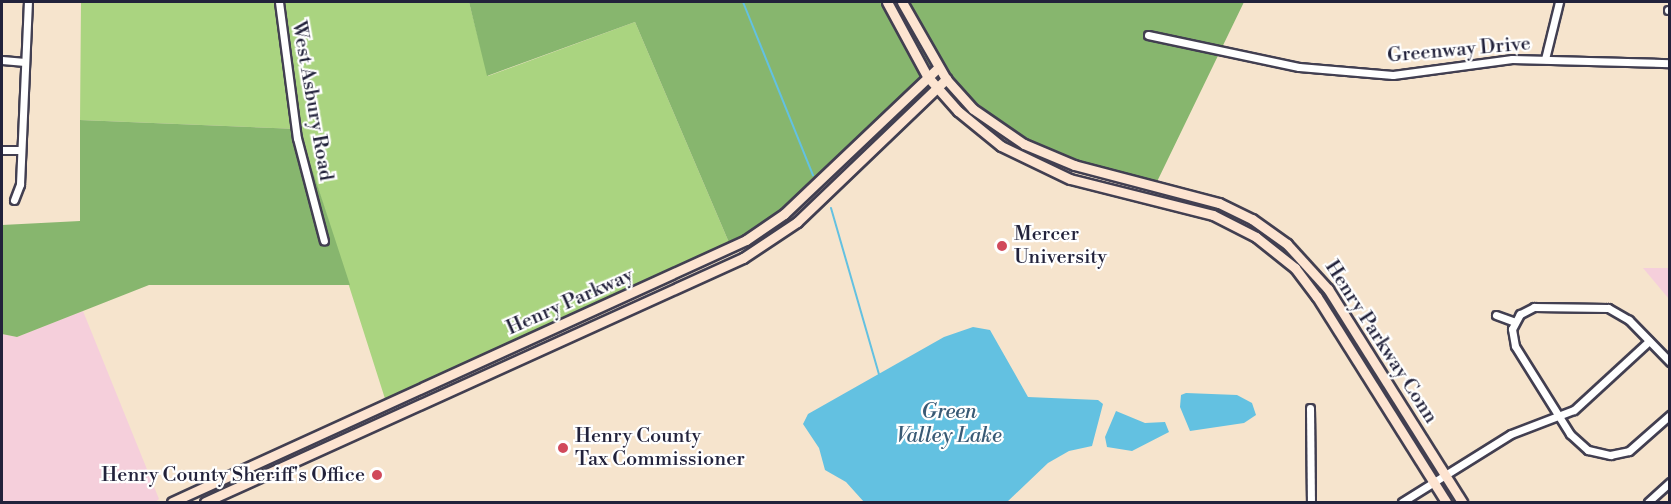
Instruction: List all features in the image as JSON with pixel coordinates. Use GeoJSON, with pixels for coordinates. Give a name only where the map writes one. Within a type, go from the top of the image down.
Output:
{"type":"FeatureCollection","features":[{"type":"Feature","properties":{"kind":"street"},"geometry":{"type":"LineString","coordinates":[[14,200],[20,184],[28,2]]}},
{"type":"Feature","properties":{"kind":"street","name":"West Asbury Road"},"geometry":{"type":"LineString","coordinates":[[279,2],[297,138],[324,241]]}},
{"type":"Feature","properties":{"kind":"street","name":"Henry Parkway Conn"},"geometry":{"type":"LineString","coordinates":[[887,2],[927,76],[988,136],[1043,169],[1213,215],[1274,249],[1317,297],[1446,502]]}},
{"type":"Feature","properties":{"kind":"street","name":"Henry Parkway Conn"},"geometry":{"type":"LineString","coordinates":[[902,2],[938,68],[974,109],[1050,157],[1220,203],[1252,219],[1287,244],[1324,284],[1462,502]]}},
{"type":"Feature","properties":{"kind":"street"},"geometry":{"type":"LineString","coordinates":[[1545,59],[1559,2]]}},
{"type":"Feature","properties":{"kind":"street","name":"Greenway Drive"},"geometry":{"type":"LineString","coordinates":[[1148,34],[1299,67],[1393,75],[1490,60],[1545,59],[1670,63]]}},
{"type":"Feature","properties":{"kind":"street"},"geometry":{"type":"LineString","coordinates":[[2,60],[25,62]]}},
{"type":"Feature","properties":{"kind":"street","name":"Henry Parkway"},"geometry":{"type":"LineString","coordinates":[[172,502],[746,240],[784,214],[938,68]]}},
{"type":"Feature","properties":{"kind":"street","name":"Henry Parkway"},"geometry":{"type":"LineString","coordinates":[[205,502],[742,258],[797,222],[946,79]]}},
{"type":"Feature","properties":{"kind":"street"},"geometry":{"type":"LineString","coordinates":[[2,150],[21,150]]}},
{"type":"Feature","properties":{"kind":"street"},"geometry":{"type":"LineString","coordinates":[[1670,362],[1624,316],[1603,307],[1534,307],[1522,312],[1515,322],[1514,343],[1581,446],[1610,455],[1635,447],[1670,415]]}},
{"type":"Feature","properties":{"kind":"street"},"geometry":{"type":"LineString","coordinates":[[1496,315],[1515,322]]}},
{"type":"Feature","properties":{"kind":"street"},"geometry":{"type":"LineString","coordinates":[[1402,502],[1510,434],[1560,417],[1586,401],[1649,341]]}},
{"type":"Feature","properties":{"kind":"street"},"geometry":{"type":"LineString","coordinates":[[1310,408],[1311,502]]}},
{"type":"Feature","properties":{"kind":"street"},"geometry":{"type":"LineString","coordinates":[[1648,502],[1670,482]]}},
{"type":"Feature","properties":{"kind":"shaded area"},"geometry":{"type":"Polygon","coordinates":[[[1643,268],[1669,268],[1669,299],[1643,268]]]}},
{"type":"Feature","properties":{"kind":"shaded area"},"geometry":{"type":"Polygon","coordinates":[[[83,311],[159,499],[155,502],[2,502],[2,334],[17,337],[83,311]]]}},
{"type":"Feature","properties":{"kind":"green space"},"geometry":{"type":"Polygon","coordinates":[[[81,2],[469,2],[488,76],[635,22],[733,252],[387,405],[299,129],[80,120],[81,2]]]}},
{"type":"Feature","properties":{"kind":"green space"},"geometry":{"type":"Polygon","coordinates":[[[469,2],[1244,2],[1152,192],[1043,159],[949,79],[733,252],[635,22],[487,76],[469,2]]]}},
{"type":"Feature","properties":{"kind":"green space"},"geometry":{"type":"Polygon","coordinates":[[[80,120],[299,129],[350,285],[149,285],[17,337],[2,334],[2,225],[80,221],[80,120]]]}},
{"type":"Feature","properties":{"kind":"water","name":"Green Valley Lake"},"geometry":{"type":"Polygon","coordinates":[[[973,327],[990,330],[1028,397],[1098,400],[1103,404],[1092,446],[1069,451],[1048,463],[1007,502],[864,502],[846,482],[825,470],[819,448],[803,424],[808,414],[944,337],[973,327]]]}},
{"type":"Feature","properties":{"kind":"water"},"geometry":{"type":"Polygon","coordinates":[[[1186,393],[1237,395],[1252,403],[1256,415],[1244,423],[1190,431],[1180,407],[1181,395],[1186,393]]]}},
{"type":"Feature","properties":{"kind":"water"},"geometry":{"type":"Polygon","coordinates":[[[1116,411],[1145,423],[1165,422],[1169,432],[1132,451],[1107,447],[1105,437],[1116,411]]]}},
{"type":"Feature","properties":{"kind":"waterway"},"geometry":{"type":"LineString","coordinates":[[743,2],[813,175]]}},
{"type":"Feature","properties":{"kind":"waterway"},"geometry":{"type":"LineString","coordinates":[[831,208],[879,374]]}},
{"type":"Feature","properties":{"kind":"place","name":"Mercer University"},"geometry":{"type":"Point","coordinates":[1002,246]}},
{"type":"Feature","properties":{"kind":"place","name":"Henry County Tax Commissioner"},"geometry":{"type":"Point","coordinates":[563,448]}},
{"type":"Feature","properties":{"kind":"place","name":"Henry County Sheriff's Office"},"geometry":{"type":"Point","coordinates":[377,475]}}]}
